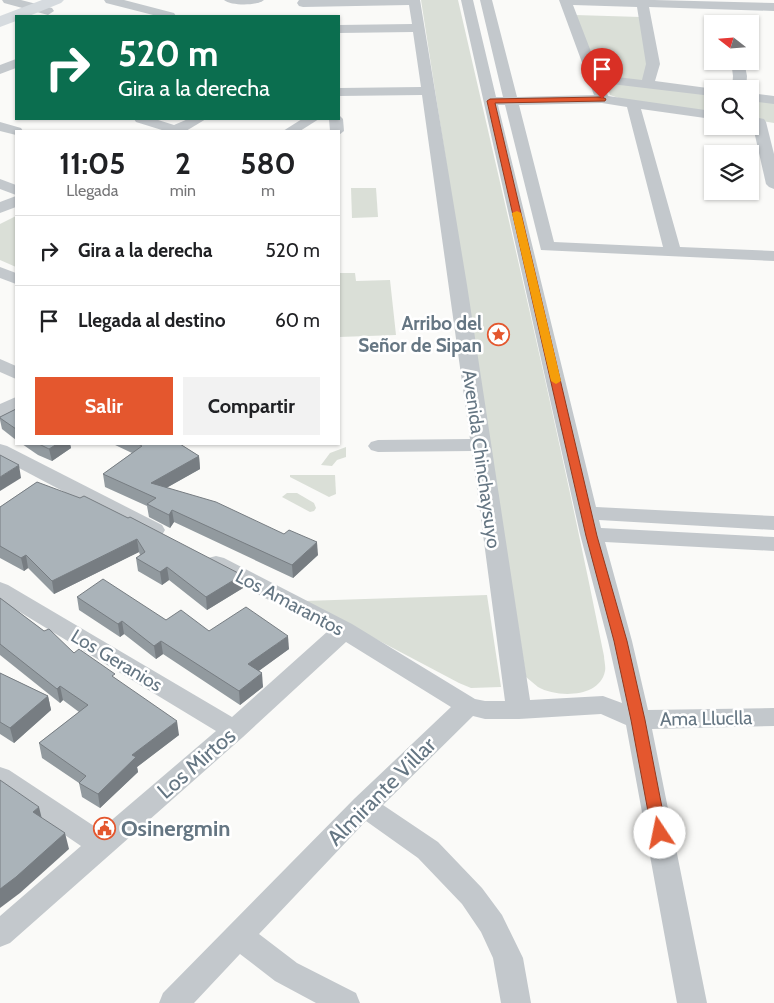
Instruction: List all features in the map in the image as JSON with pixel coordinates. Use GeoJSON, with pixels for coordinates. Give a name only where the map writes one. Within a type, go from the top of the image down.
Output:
{"type":"FeatureCollection","features":[{"type":"Feature","properties":{"kind":"main road"},"geometry":{"type":"LineString","coordinates":[[24,15],[49,8]]}},
{"type":"Feature","properties":{"kind":"main road"},"geometry":{"type":"LineString","coordinates":[[0,22],[15,18]]}},
{"type":"Feature","properties":{"kind":"main road"},"geometry":{"type":"LineString","coordinates":[[0,30],[15,24]]}},
{"type":"Feature","properties":{"kind":"street"},"geometry":{"type":"LineString","coordinates":[[8,0],[49,8]]}},
{"type":"Feature","properties":{"kind":"street"},"geometry":{"type":"LineString","coordinates":[[110,0],[166,15]]}},
{"type":"Feature","properties":{"kind":"street"},"geometry":{"type":"LineString","coordinates":[[230,0],[258,0]]}},
{"type":"Feature","properties":{"kind":"street"},"geometry":{"type":"LineString","coordinates":[[467,0],[589,524],[620,641],[638,720],[692,1003]]}},
{"type":"Feature","properties":{"kind":"street"},"geometry":{"type":"LineString","coordinates":[[486,0],[547,247],[774,242]]}},
{"type":"Feature","properties":{"kind":"street"},"geometry":{"type":"LineString","coordinates":[[602,99],[565,0],[642,3],[725,10],[774,7]]}},
{"type":"Feature","properties":{"kind":"street"},"geometry":{"type":"LineString","coordinates":[[302,15],[303,1],[414,1]]}},
{"type":"Feature","properties":{"kind":"street"},"geometry":{"type":"LineString","coordinates":[[324,1],[324,15]]}},
{"type":"Feature","properties":{"kind":"street","name":"Avenida Chinchaysuyo"},"geometry":{"type":"LineString","coordinates":[[414,1],[458,285],[519,710]]}},
{"type":"Feature","properties":{"kind":"street"},"geometry":{"type":"LineString","coordinates":[[642,3],[653,64],[647,84]]}},
{"type":"Feature","properties":{"kind":"street"},"geometry":{"type":"LineString","coordinates":[[130,15],[144,9]]}},
{"type":"Feature","properties":{"kind":"street"},"geometry":{"type":"LineString","coordinates":[[340,29],[417,28]]}},
{"type":"Feature","properties":{"kind":"street"},"geometry":{"type":"LineString","coordinates":[[0,72],[15,64]]}},
{"type":"Feature","properties":{"kind":"street"},"geometry":{"type":"LineString","coordinates":[[0,72],[15,79]]}},
{"type":"Feature","properties":{"kind":"street"},"geometry":{"type":"LineString","coordinates":[[594,78],[704,91]]}},
{"type":"Feature","properties":{"kind":"street"},"geometry":{"type":"LineString","coordinates":[[340,92],[428,91]]}},
{"type":"Feature","properties":{"kind":"street"},"geometry":{"type":"LineString","coordinates":[[759,98],[774,100]]}},
{"type":"Feature","properties":{"kind":"street"},"geometry":{"type":"LineString","coordinates":[[490,101],[602,99],[704,114]]}},
{"type":"Feature","properties":{"kind":"street"},"geometry":{"type":"LineString","coordinates":[[633,104],[672,245]]}},
{"type":"Feature","properties":{"kind":"street"},"geometry":{"type":"LineString","coordinates":[[144,120],[171,130],[196,120]]}},
{"type":"Feature","properties":{"kind":"street"},"geometry":{"type":"LineString","coordinates":[[292,130],[310,120]]}},
{"type":"Feature","properties":{"kind":"street"},"geometry":{"type":"LineString","coordinates":[[761,122],[774,184]]}},
{"type":"Feature","properties":{"kind":"street"},"geometry":{"type":"LineString","coordinates":[[0,126],[15,131]]}},
{"type":"Feature","properties":{"kind":"street"},"geometry":{"type":"LineString","coordinates":[[0,184],[15,190]]}},
{"type":"Feature","properties":{"kind":"street"},"geometry":{"type":"LineString","coordinates":[[0,208],[15,201]]}},
{"type":"Feature","properties":{"kind":"street"},"geometry":{"type":"LineString","coordinates":[[672,245],[774,256]]}},
{"type":"Feature","properties":{"kind":"street"},"geometry":{"type":"LineString","coordinates":[[0,272],[15,279]]}},
{"type":"Feature","properties":{"kind":"street"},"geometry":{"type":"LineString","coordinates":[[0,365],[15,372]]}},
{"type":"Feature","properties":{"kind":"street"},"geometry":{"type":"LineString","coordinates":[[0,412],[15,404]]}},
{"type":"Feature","properties":{"kind":"street"},"geometry":{"type":"LineString","coordinates":[[378,446],[480,445]]}},
{"type":"Feature","properties":{"kind":"street","name":"Los Amarantos"},"geometry":{"type":"LineString","coordinates":[[0,450],[344,630],[468,706]]}},
{"type":"Feature","properties":{"kind":"street"},"geometry":{"type":"LineString","coordinates":[[589,524],[774,523]]}},
{"type":"Feature","properties":{"kind":"street"},"geometry":{"type":"LineString","coordinates":[[589,524],[774,544]]}},
{"type":"Feature","properties":{"kind":"street","name":"Los Geranios"},"geometry":{"type":"LineString","coordinates":[[0,590],[234,730]]}},
{"type":"Feature","properties":{"kind":"street","name":"Los Mirtos"},"geometry":{"type":"LineString","coordinates":[[0,934],[234,730],[344,630]]}},
{"type":"Feature","properties":{"kind":"street"},"geometry":{"type":"LineString","coordinates":[[468,706],[485,710],[519,710],[603,705],[638,720]]}},
{"type":"Feature","properties":{"kind":"street","name":"Almirante Villar"},"geometry":{"type":"LineString","coordinates":[[174,1003],[364,806],[468,706]]}},
{"type":"Feature","properties":{"kind":"street","name":"Ama Lluclla"},"geometry":{"type":"LineString","coordinates":[[638,720],[774,717]]}},
{"type":"Feature","properties":{"kind":"street"},"geometry":{"type":"LineString","coordinates":[[0,777],[102,846]]}},
{"type":"Feature","properties":{"kind":"street"},"geometry":{"type":"LineString","coordinates":[[364,806],[428,850],[472,896],[492,924],[508,958],[516,1003]]}},
{"type":"Feature","properties":{"kind":"street"},"geometry":{"type":"LineString","coordinates":[[239,936],[286,972],[345,1003]]}},
{"type":"Feature","properties":{"kind":"shaded area"},"geometry":{"type":"Polygon","coordinates":[[[421,0],[458,0],[570,491],[604,656],[605,669],[601,680],[587,691],[566,694],[546,691],[526,677],[421,0]]]}},
{"type":"Feature","properties":{"kind":"shaded area"},"geometry":{"type":"Polygon","coordinates":[[[575,15],[641,17],[648,57],[645,79],[638,82],[600,77],[575,15]]]}},
{"type":"Feature","properties":{"kind":"shaded area"},"geometry":{"type":"Polygon","coordinates":[[[606,83],[704,94],[704,113],[630,102],[610,95],[606,83]]]}},
{"type":"Feature","properties":{"kind":"shaded area"},"geometry":{"type":"Polygon","coordinates":[[[759,101],[774,103],[774,123],[759,120],[759,101]]]}},
{"type":"Feature","properties":{"kind":"shaded area"},"geometry":{"type":"Polygon","coordinates":[[[351,188],[376,188],[378,217],[352,218],[351,188]]]}},
{"type":"Feature","properties":{"kind":"shaded area"},"geometry":{"type":"Polygon","coordinates":[[[15,216],[15,267],[0,260],[0,224],[15,216]]]}},
{"type":"Feature","properties":{"kind":"shaded area"},"geometry":{"type":"Polygon","coordinates":[[[340,273],[355,273],[356,281],[390,280],[396,335],[340,337],[340,273]]]}},
{"type":"Feature","properties":{"kind":"shaded area"},"geometry":{"type":"Polygon","coordinates":[[[346,447],[346,457],[337,460],[332,466],[321,465],[330,453],[346,447]]]}},
{"type":"Feature","properties":{"kind":"shaded area"},"geometry":{"type":"Polygon","coordinates":[[[290,475],[335,475],[336,494],[329,497],[290,477],[290,475]]]}},
{"type":"Feature","properties":{"kind":"shaded area"},"geometry":{"type":"Polygon","coordinates":[[[287,493],[297,493],[314,503],[316,508],[310,512],[282,497],[287,493]]]}},
{"type":"Feature","properties":{"kind":"shaded area"},"geometry":{"type":"Polygon","coordinates":[[[487,595],[501,687],[471,688],[459,683],[304,601],[487,595]]]}},
{"type":"Feature","properties":{"kind":"building"},"geometry":{"type":"Polygon","coordinates":[[[15,410],[15,428],[0,418],[15,410]]]}},
{"type":"Feature","properties":{"kind":"building"},"geometry":{"type":"Polygon","coordinates":[[[41,445],[55,445],[49,449],[41,445]]]}},
{"type":"Feature","properties":{"kind":"building"},"geometry":{"type":"Polygon","coordinates":[[[140,445],[182,445],[199,456],[151,483],[216,502],[284,534],[289,530],[317,542],[292,565],[172,510],[169,515],[147,504],[156,498],[103,474],[142,446],[140,445]]]}},
{"type":"Feature","properties":{"kind":"building"},"geometry":{"type":"Polygon","coordinates":[[[0,455],[19,465],[0,477],[0,455]]]}},
{"type":"Feature","properties":{"kind":"building"},"geometry":{"type":"Polygon","coordinates":[[[37,482],[80,498],[84,496],[128,518],[130,517],[242,575],[206,597],[167,567],[160,572],[136,558],[145,552],[137,539],[52,581],[26,555],[21,558],[0,546],[0,507],[37,482]]]}},
{"type":"Feature","properties":{"kind":"building"},"geometry":{"type":"Polygon","coordinates":[[[103,579],[166,620],[181,610],[209,631],[246,607],[288,636],[248,664],[262,673],[239,691],[161,641],[154,646],[122,621],[118,624],[77,597],[103,579]]]}},
{"type":"Feature","properties":{"kind":"building"},"geometry":{"type":"Polygon","coordinates":[[[0,598],[44,631],[49,629],[74,653],[79,649],[115,674],[112,676],[177,721],[132,755],[136,757],[98,794],[79,783],[86,776],[39,743],[88,705],[60,686],[57,689],[0,644],[0,598]]]}},
{"type":"Feature","properties":{"kind":"building"},"geometry":{"type":"Polygon","coordinates":[[[0,673],[48,696],[10,728],[0,722],[0,673]]]}},
{"type":"Feature","properties":{"kind":"building"},"geometry":{"type":"Polygon","coordinates":[[[0,780],[39,807],[33,812],[65,833],[0,889],[0,780]]]}},
{"type":"Feature","properties":{"kind":"slow traffic"},"geometry":{"type":"LineString","coordinates":[[517,213],[556,381]]}},
{"type":"Feature","properties":{"kind":"place","name":"Arribo del Señor de Sipan"},"geometry":{"type":"Point","coordinates":[498,334]}},
{"type":"Feature","properties":{"kind":"place","name":"Osinergmin"},"geometry":{"type":"Point","coordinates":[105,828]}},
{"type":"Feature","properties":{"kind":"route"},"geometry":{"type":"LineString","coordinates":[[602,99],[490,101],[592,536],[620,641],[638,720],[660,833]]}}]}
